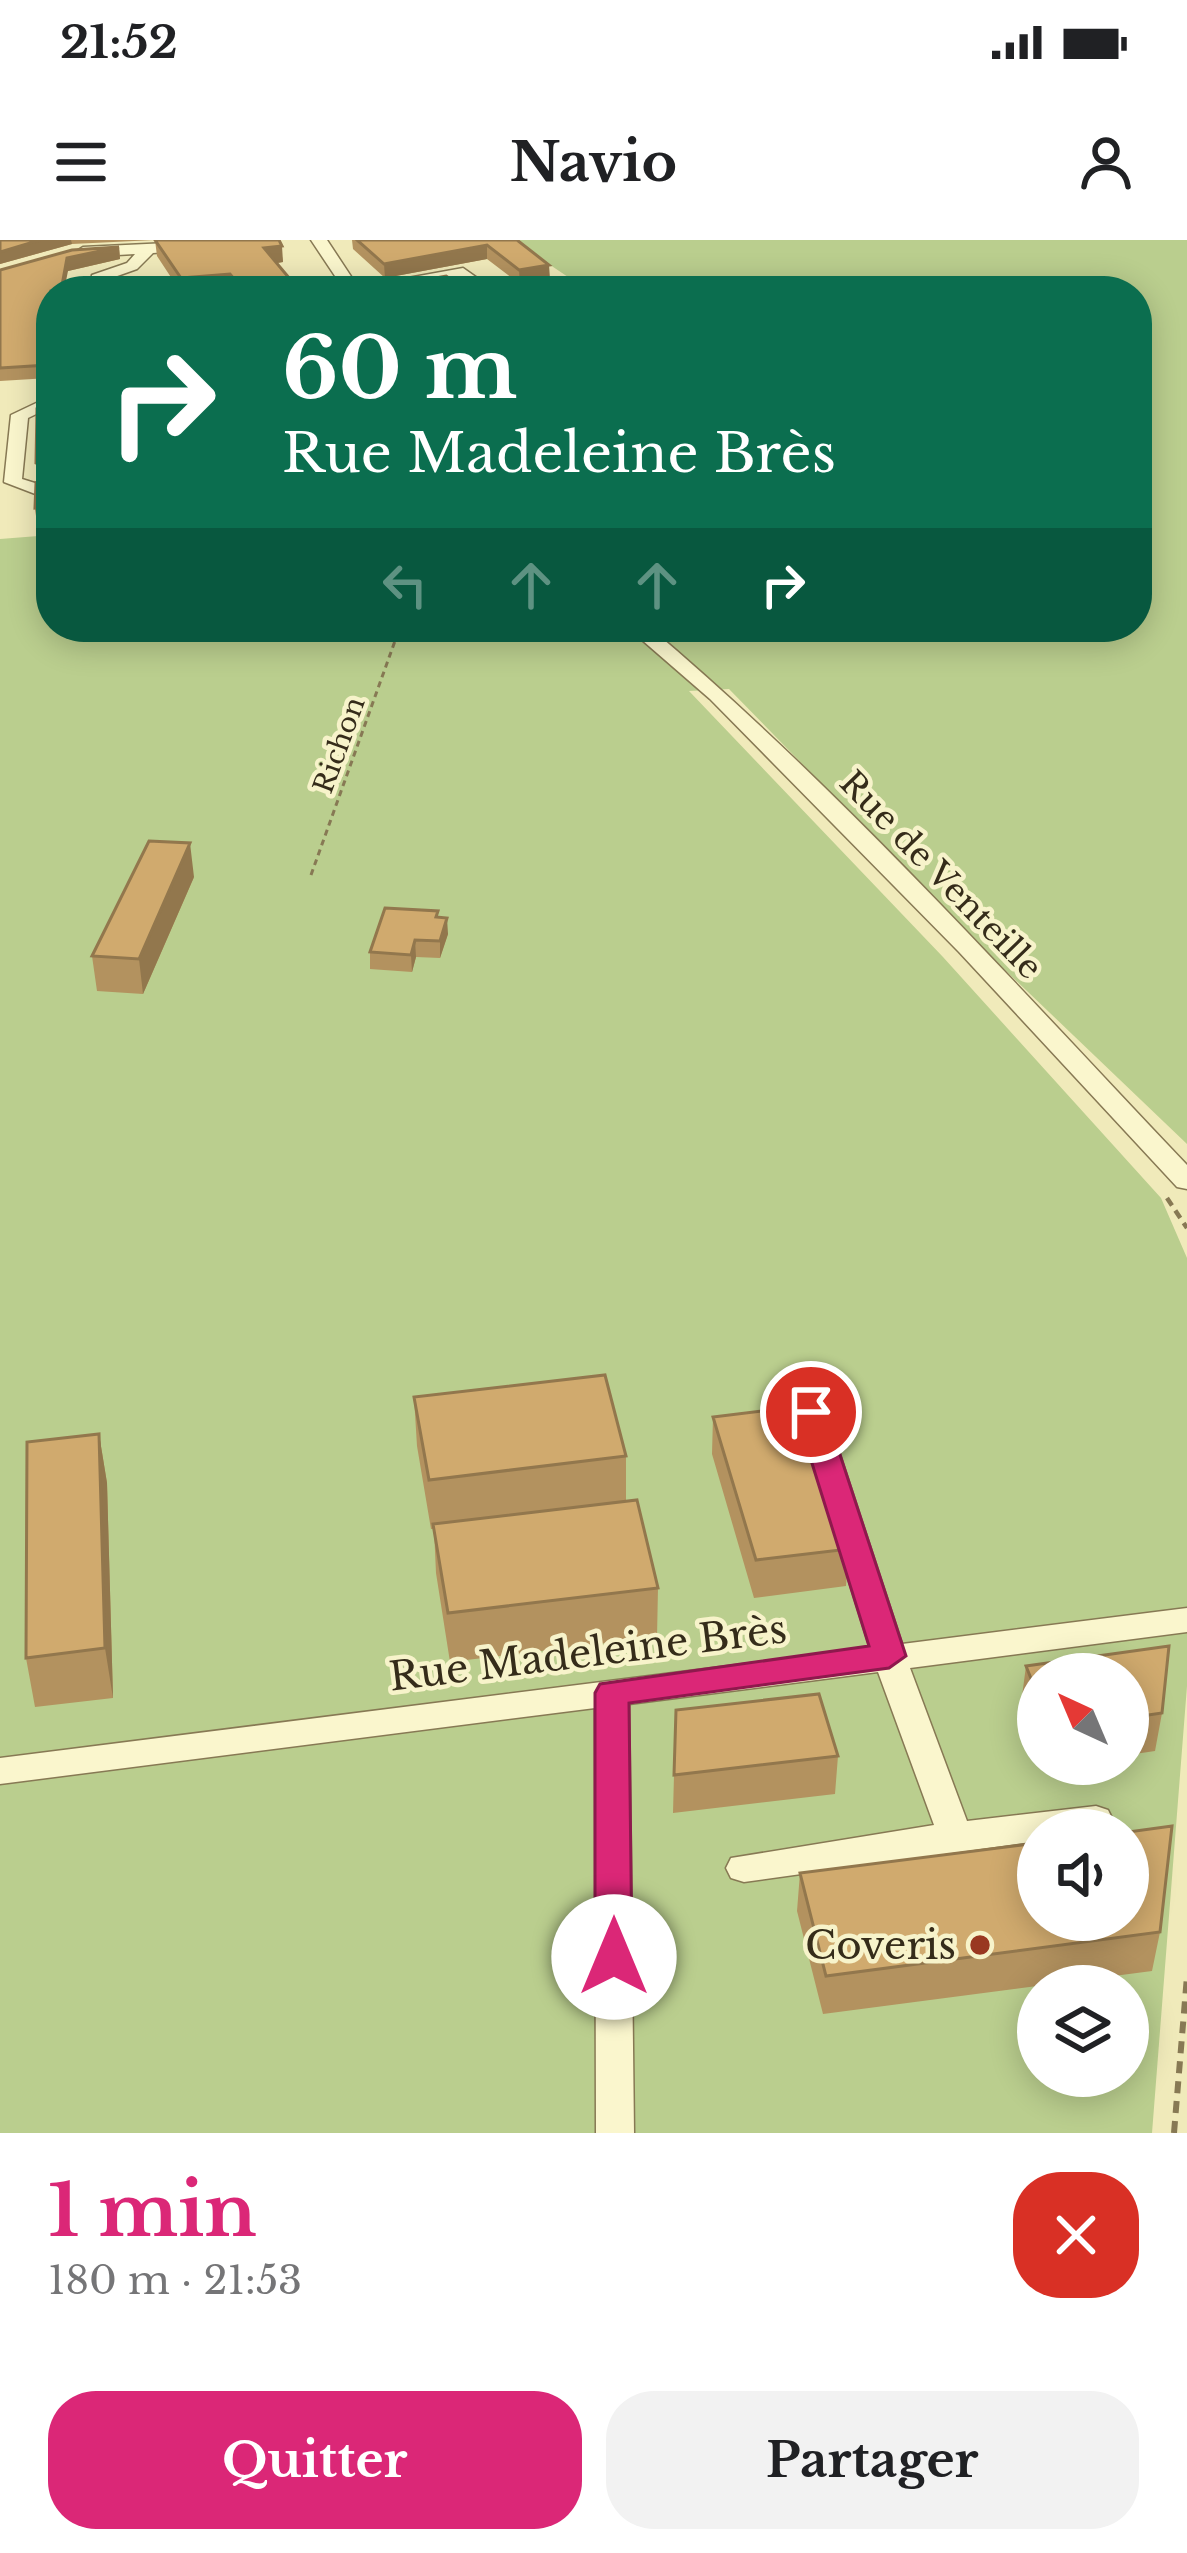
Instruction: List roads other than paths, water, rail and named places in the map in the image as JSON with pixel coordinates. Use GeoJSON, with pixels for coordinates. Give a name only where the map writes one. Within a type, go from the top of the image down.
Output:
{"type":"FeatureCollection","features":[{"type":"Feature","properties":{"kind":"street"},"geometry":{"type":"LineString","coordinates":[[319,240],[347,276]]}},
{"type":"Feature","properties":{"kind":"street"},"geometry":{"type":"LineString","coordinates":[[72,253],[206,247]]}},
{"type":"Feature","properties":{"kind":"street"},"geometry":{"type":"LineString","coordinates":[[104,276],[132,266],[148,250]]}},
{"type":"Feature","properties":{"kind":"street"},"geometry":{"type":"LineString","coordinates":[[36,408],[20,415],[13,482],[36,489]]}},
{"type":"Feature","properties":{"kind":"street","name":"Rue de Venteille"},"geometry":{"type":"LineString","coordinates":[[658,642],[751,729],[1187,1180]]}},
{"type":"Feature","properties":{"kind":"street"},"geometry":{"type":"LineString","coordinates":[[811,1412],[889,1656],[955,1837]]}},
{"type":"Feature","properties":{"kind":"street","name":"Rue Madeleine Brès"},"geometry":{"type":"LineString","coordinates":[[0,1771],[1187,1620]]}},
{"type":"Feature","properties":{"kind":"street"},"geometry":{"type":"LineString","coordinates":[[612,1693],[615,2133]]}},
{"type":"Feature","properties":{"kind":"street"},"geometry":{"type":"LineString","coordinates":[[744,1868],[1017,1830]]}},
{"type":"Feature","properties":{"kind":"place","name":"Coveris"},"geometry":{"type":"Point","coordinates":[980,1945]}}]}
